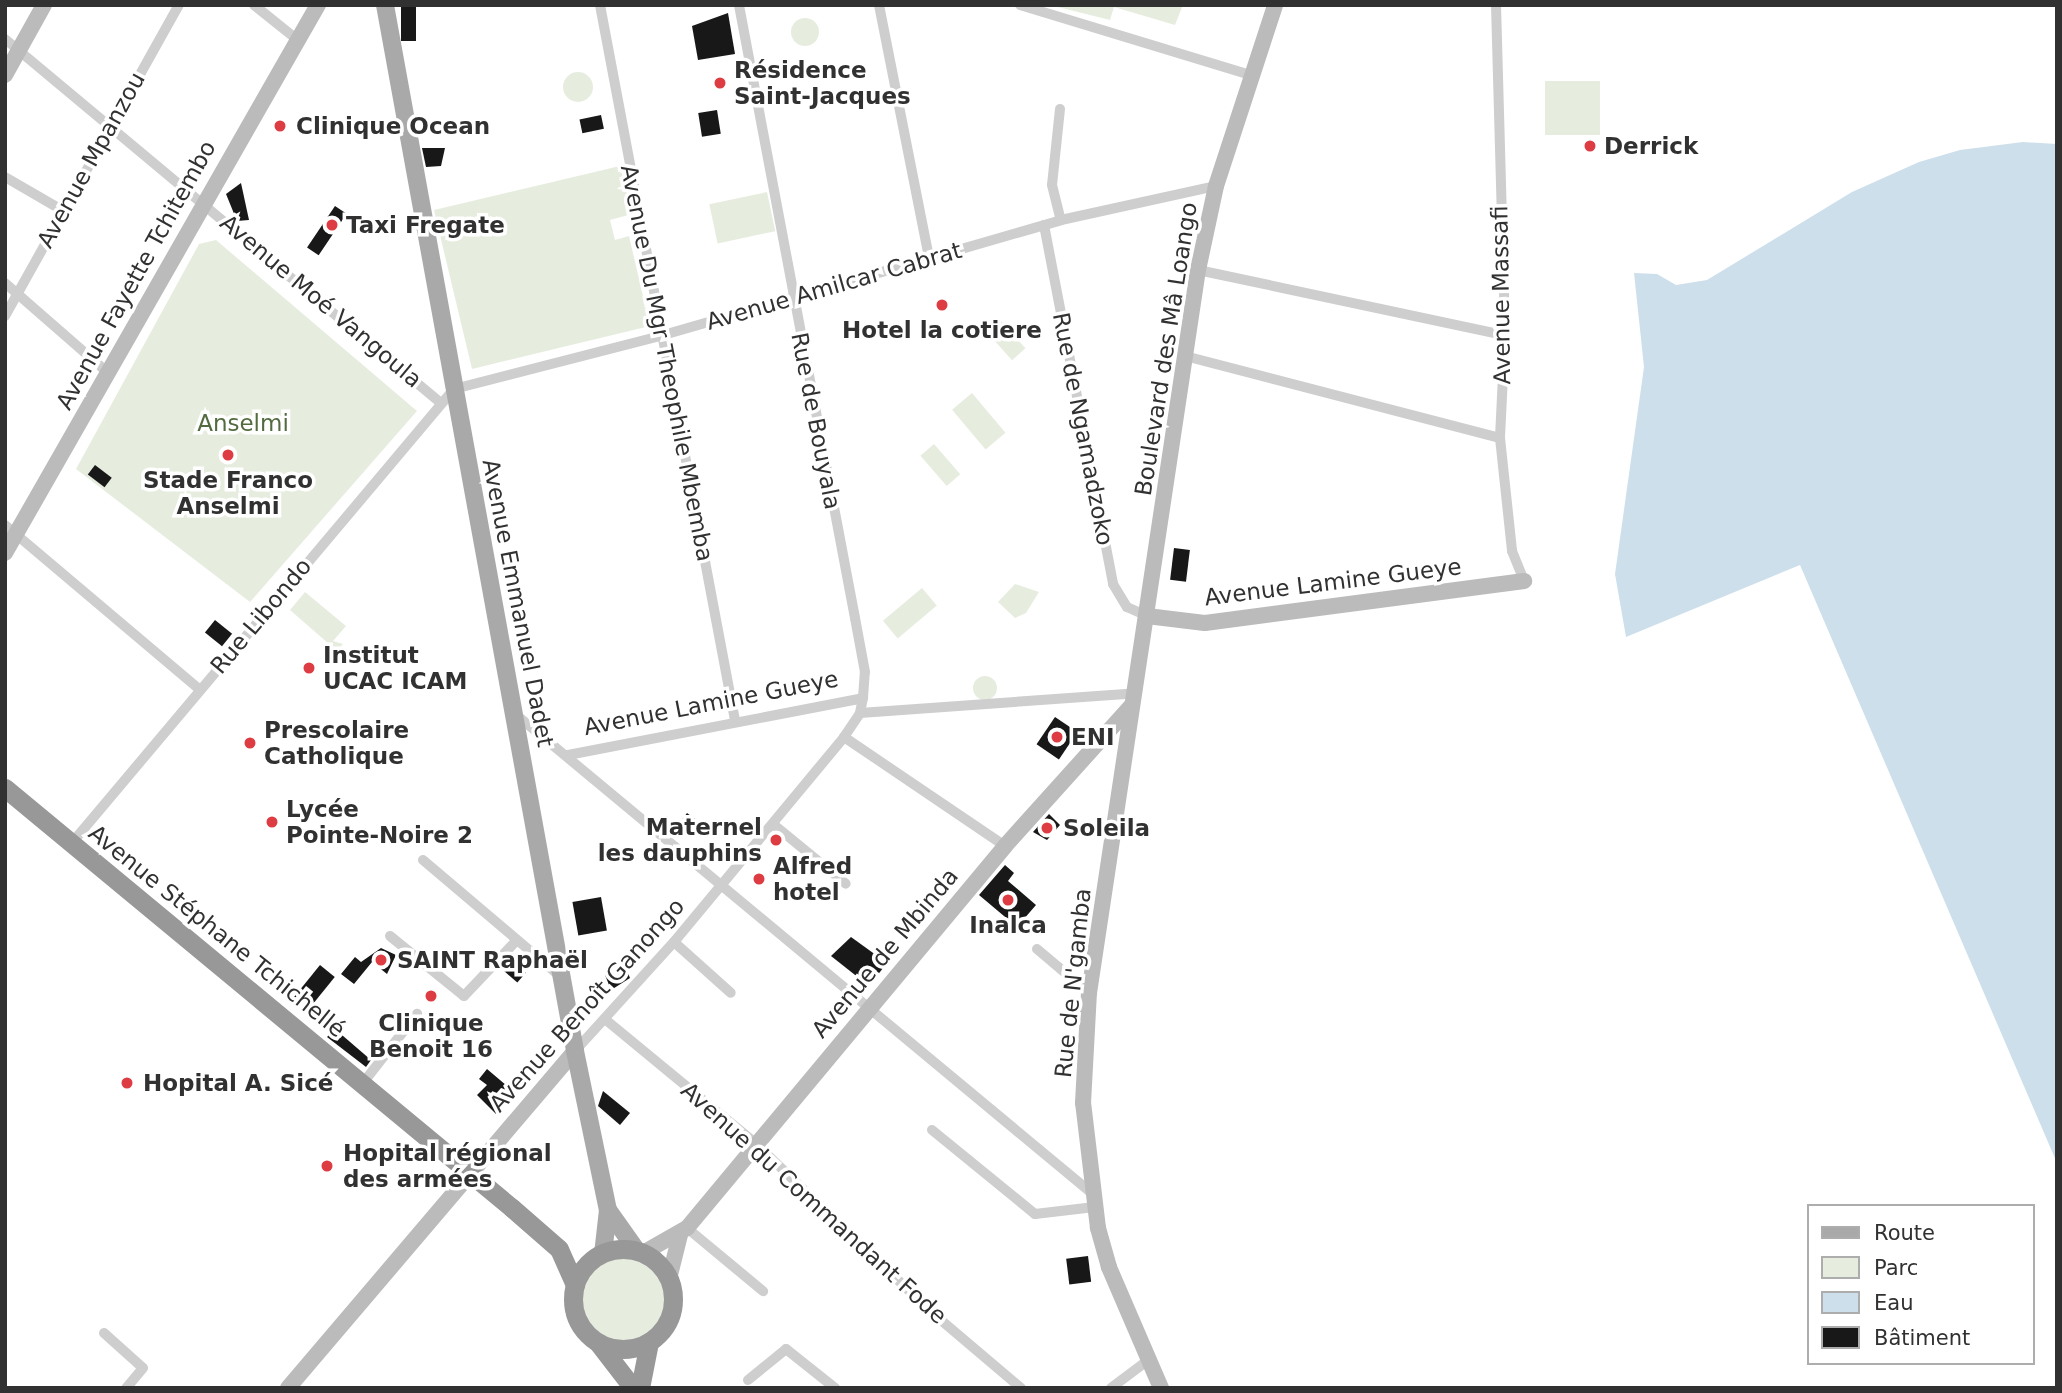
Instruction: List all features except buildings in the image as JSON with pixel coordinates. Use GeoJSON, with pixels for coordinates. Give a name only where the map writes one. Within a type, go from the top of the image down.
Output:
{"type":"FeatureCollection","features":[{"type":"Feature","properties":{"kind":"highway","name":"Avenue Stéphane Tchichellé"},"geometry":{"type":"LineString","coordinates":[[5,788],[470,1171],[559,1249],[575,1285]]}},
{"type":"Feature","properties":{"kind":"highway","name":"Avenue Stéphane Tchichellé"},"geometry":{"type":"LineString","coordinates":[[559,1249],[599,1256]]}},
{"type":"Feature","properties":{"kind":"highway"},"geometry":{"type":"LineString","coordinates":[[633,1388],[576,1318],[575,1285],[599,1256],[640,1252],[669,1279],[671,1314],[649,1342],[640,1388]]}},
{"type":"Feature","properties":{"kind":"highway"},"geometry":{"type":"LineString","coordinates":[[598,1343],[632,1349],[649,1342]]}},
{"type":"Feature","properties":{"kind":"main road","name":"Avenue Emmanuel Dadet"},"geometry":{"type":"LineString","coordinates":[[385,5],[562,978],[608,1210],[599,1256]]}},
{"type":"Feature","properties":{"kind":"main road","name":"Avenue Emmanuel Dadet"},"geometry":{"type":"LineString","coordinates":[[608,1210],[640,1252]]}},
{"type":"Feature","properties":{"kind":"street"},"geometry":{"type":"LineString","coordinates":[[5,75],[44,5]]}},
{"type":"Feature","properties":{"kind":"street","name":"Avenue Mpanzou"},"geometry":{"type":"LineString","coordinates":[[5,316],[107,126],[179,5]]}},
{"type":"Feature","properties":{"kind":"street"},"geometry":{"type":"LineString","coordinates":[[254,5],[295,38]]}},
{"type":"Feature","properties":{"kind":"street","name":"Avenue Fayette Tchitembo"},"geometry":{"type":"LineString","coordinates":[[5,553],[11,529],[107,372],[295,38],[306,13],[318,5]]}},
{"type":"Feature","properties":{"kind":"street","name":"Avenue Du Mgr Theophile Mbemba"},"geometry":{"type":"LineString","coordinates":[[600,5],[660,336],[735,720]]}},
{"type":"Feature","properties":{"kind":"street","name":"Rue de Bouyala"},"geometry":{"type":"LineString","coordinates":[[739,5],[792,298],[858,631],[863,698],[860,713]]}},
{"type":"Feature","properties":{"kind":"street"},"geometry":{"type":"LineString","coordinates":[[880,5],[929,258]]}},
{"type":"Feature","properties":{"kind":"street"},"geometry":{"type":"LineString","coordinates":[[1020,5],[1250,75]]}},
{"type":"Feature","properties":{"kind":"street","name":"Boulevard des Mâ Loango"},"geometry":{"type":"LineString","coordinates":[[1133,699],[1198,270],[1216,186],[1275,5]]}},
{"type":"Feature","properties":{"kind":"street","name":"Avenue Massafi"},"geometry":{"type":"LineString","coordinates":[[1496,5],[1504,335],[1500,438],[1512,551],[1524,581]]}},
{"type":"Feature","properties":{"kind":"street","name":"Avenue Moé Vangoula"},"geometry":{"type":"LineString","coordinates":[[5,39],[441,403]]}},
{"type":"Feature","properties":{"kind":"street"},"geometry":{"type":"LineString","coordinates":[[1060,109],[1052,186],[1061,220]]}},
{"type":"Feature","properties":{"kind":"street"},"geometry":{"type":"LineString","coordinates":[[5,177],[62,210]]}},
{"type":"Feature","properties":{"kind":"street","name":"Avenue Amilcar Cabrat"},"geometry":{"type":"LineString","coordinates":[[454,389],[660,336],[1061,220],[1216,186]]}},
{"type":"Feature","properties":{"kind":"street","name":"Rue de Ngamadzoko"},"geometry":{"type":"LineString","coordinates":[[1044,225],[1113,584],[1127,607],[1147,616]]}},
{"type":"Feature","properties":{"kind":"street"},"geometry":{"type":"LineString","coordinates":[[1198,270],[1504,335]]}},
{"type":"Feature","properties":{"kind":"street"},"geometry":{"type":"LineString","coordinates":[[5,283],[107,372]]}},
{"type":"Feature","properties":{"kind":"street"},"geometry":{"type":"LineString","coordinates":[[1185,356],[1500,438]]}},
{"type":"Feature","properties":{"kind":"street","name":"Rue Libondo"},"geometry":{"type":"LineString","coordinates":[[71,845],[199,689],[454,389]]}},
{"type":"Feature","properties":{"kind":"street"},"geometry":{"type":"LineString","coordinates":[[11,529],[199,689]]}},
{"type":"Feature","properties":{"kind":"street","name":"Avenue Lamine Gueye"},"geometry":{"type":"LineString","coordinates":[[1147,616],[1205,623],[1524,581]]}},
{"type":"Feature","properties":{"kind":"street","name":"Avenue Lamine Gueye"},"geometry":{"type":"LineString","coordinates":[[568,755],[735,720],[863,698]]}},
{"type":"Feature","properties":{"kind":"street","name":"Avenue Lamine Gueye"},"geometry":{"type":"LineString","coordinates":[[860,713],[1133,699]]}},
{"type":"Feature","properties":{"kind":"street","name":"Avenue de Mbinda"},"geometry":{"type":"LineString","coordinates":[[669,1279],[683,1231],[754,1142],[1133,699]]}},
{"type":"Feature","properties":{"kind":"street","name":"Rue de N'gamba"},"geometry":{"type":"LineString","coordinates":[[1133,699],[1089,993],[1083,1104],[1095,1201],[1124,1303],[1161,1388]]}},
{"type":"Feature","properties":{"kind":"street"},"geometry":{"type":"LineString","coordinates":[[514,713],[723,885],[1095,1201]]}},
{"type":"Feature","properties":{"kind":"street","name":"Avenue Benoît Ganongo"},"geometry":{"type":"LineString","coordinates":[[288,1388],[470,1171],[723,885],[844,737],[860,713]]}},
{"type":"Feature","properties":{"kind":"street"},"geometry":{"type":"LineString","coordinates":[[844,737],[1005,846]]}},
{"type":"Feature","properties":{"kind":"street"},"geometry":{"type":"LineString","coordinates":[[772,824],[846,884]]}},
{"type":"Feature","properties":{"kind":"street"},"geometry":{"type":"LineString","coordinates":[[423,860],[562,978]]}},
{"type":"Feature","properties":{"kind":"street"},"geometry":{"type":"LineString","coordinates":[[390,936],[464,996],[516,941]]}},
{"type":"Feature","properties":{"kind":"street"},"geometry":{"type":"LineString","coordinates":[[674,942],[731,993]]}},
{"type":"Feature","properties":{"kind":"street"},"geometry":{"type":"LineString","coordinates":[[1037,949],[1089,993]]}},
{"type":"Feature","properties":{"kind":"street"},"geometry":{"type":"LineString","coordinates":[[363,1083],[416,1014]]}},
{"type":"Feature","properties":{"kind":"street","name":"Avenue du Commandant Fode"},"geometry":{"type":"LineString","coordinates":[[606,1020],[754,1142],[929,1310],[1021,1388]]}},
{"type":"Feature","properties":{"kind":"street"},"geometry":{"type":"LineString","coordinates":[[932,1130],[1035,1214],[1095,1201]]}},
{"type":"Feature","properties":{"kind":"street"},"geometry":{"type":"LineString","coordinates":[[683,1231],[763,1291]]}},
{"type":"Feature","properties":{"kind":"street","name":"Avenue de Mbinda"},"geometry":{"type":"LineString","coordinates":[[640,1252],[683,1231]]}},
{"type":"Feature","properties":{"kind":"street"},"geometry":{"type":"LineString","coordinates":[[104,1333],[143,1368],[126,1388]]}},
{"type":"Feature","properties":{"kind":"street"},"geometry":{"type":"LineString","coordinates":[[748,1380],[786,1349],[835,1388]]}},
{"type":"Feature","properties":{"kind":"street"},"geometry":{"type":"LineString","coordinates":[[1111,1388],[1147,1360]]}},
{"type":"Feature","properties":{"kind":"green space"},"geometry":{"type":"Polygon","coordinates":[[[1050,5],[1183,5],[1175,25],[1114,7],[1110,20],[1050,5]]]}},
{"type":"Feature","properties":{"kind":"green space"},"geometry":{"type":"Polygon","coordinates":[[[805,18],[815,22],[819,32],[815,42],[805,46],[795,42],[791,32],[795,22],[805,18]]]}},
{"type":"Feature","properties":{"kind":"green space"},"geometry":{"type":"Polygon","coordinates":[[[578,72],[589,76],[593,87],[589,98],[578,102],[567,98],[563,87],[567,76],[578,72]]]}},
{"type":"Feature","properties":{"kind":"green space"},"geometry":{"type":"Polygon","coordinates":[[[1545,81],[1600,81],[1600,135],[1545,135],[1545,81]]]}},
{"type":"Feature","properties":{"kind":"green space"},"geometry":{"type":"Polygon","coordinates":[[[620,166],[632,214],[610,220],[615,240],[629,236],[650,326],[472,369],[434,210],[620,166]]]}},
{"type":"Feature","properties":{"kind":"green space"},"geometry":{"type":"Polygon","coordinates":[[[767,192],[775,231],[718,243],[709,204],[767,192]]]}},
{"type":"Feature","properties":{"kind":"green space","name":"Anselmi"},"geometry":{"type":"Polygon","coordinates":[[[216,240],[417,411],[250,602],[76,469],[199,244],[216,240]]]}},
{"type":"Feature","properties":{"kind":"green space"},"geometry":{"type":"Polygon","coordinates":[[[1000,320],[1025,348],[1012,360],[987,332],[1000,320]]]}},
{"type":"Feature","properties":{"kind":"green space"},"geometry":{"type":"Polygon","coordinates":[[[972,393],[1005,433],[986,450],[952,410],[972,393]]]}},
{"type":"Feature","properties":{"kind":"green space"},"geometry":{"type":"Polygon","coordinates":[[[934,444],[960,474],[947,486],[920,456],[934,444]]]}},
{"type":"Feature","properties":{"kind":"green space"},"geometry":{"type":"Polygon","coordinates":[[[1015,584],[1039,592],[1026,613],[1015,618],[998,602],[1015,584]]]}},
{"type":"Feature","properties":{"kind":"green space"},"geometry":{"type":"Polygon","coordinates":[[[922,588],[937,606],[898,638],[883,621],[922,588]]]}},
{"type":"Feature","properties":{"kind":"green space"},"geometry":{"type":"Polygon","coordinates":[[[305,592],[346,626],[333,641],[343,644],[337,651],[290,610],[305,592]]]}},
{"type":"Feature","properties":{"kind":"green space"},"geometry":{"type":"Polygon","coordinates":[[[985,676],[996,683],[997,688],[990,699],[985,700],[974,693],[973,688],[980,677],[985,676]]]}},
{"type":"Feature","properties":{"kind":"green space"},"geometry":{"type":"Polygon","coordinates":[[[624,1256],[641,1260],[656,1269],[665,1284],[669,1301],[665,1318],[656,1333],[641,1342],[624,1346],[607,1342],[592,1333],[583,1318],[579,1301],[583,1284],[592,1269],[607,1260],[624,1256]]]}},
{"type":"Feature","properties":{"kind":"water"},"geometry":{"type":"Polygon","coordinates":[[[2023,142],[2057,144],[2057,1163],[1800,565],[1626,637],[1615,574],[1644,367],[1634,273],[1657,274],[1676,285],[1707,280],[1852,192],[1919,162],[1960,150],[2023,142]]]}},
{"type":"Feature","properties":{"kind":"place","name":"Résidence Saint-Jacques"},"geometry":{"type":"Point","coordinates":[720,83]}},
{"type":"Feature","properties":{"kind":"place","name":"Clinique Ocean"},"geometry":{"type":"Point","coordinates":[280,126]}},
{"type":"Feature","properties":{"kind":"place","name":"Derrick"},"geometry":{"type":"Point","coordinates":[1590,146]}},
{"type":"Feature","properties":{"kind":"place","name":"Taxi Fregate"},"geometry":{"type":"Point","coordinates":[332,225]}},
{"type":"Feature","properties":{"kind":"place","name":"Hotel la cotiere"},"geometry":{"type":"Point","coordinates":[942,305]}},
{"type":"Feature","properties":{"kind":"place","name":"Stade Franco Anselmi"},"geometry":{"type":"Point","coordinates":[228,455]}},
{"type":"Feature","properties":{"kind":"place","name":"Institut UCAC ICAM"},"geometry":{"type":"Point","coordinates":[309,668]}},
{"type":"Feature","properties":{"kind":"place","name":"ENI"},"geometry":{"type":"Point","coordinates":[1057,737]}},
{"type":"Feature","properties":{"kind":"place","name":"Prescolaire Catholique"},"geometry":{"type":"Point","coordinates":[250,743]}},
{"type":"Feature","properties":{"kind":"place","name":"Lycée Pointe-Noire 2"},"geometry":{"type":"Point","coordinates":[272,822]}},
{"type":"Feature","properties":{"kind":"place","name":"Soleila"},"geometry":{"type":"Point","coordinates":[1047,828]}},
{"type":"Feature","properties":{"kind":"place","name":"Maternel les dauphins"},"geometry":{"type":"Point","coordinates":[776,840]}},
{"type":"Feature","properties":{"kind":"place","name":"Alfred hotel"},"geometry":{"type":"Point","coordinates":[759,879]}},
{"type":"Feature","properties":{"kind":"place","name":"Inalca"},"geometry":{"type":"Point","coordinates":[1008,900]}},
{"type":"Feature","properties":{"kind":"place","name":"SAINT Raphaël"},"geometry":{"type":"Point","coordinates":[381,960]}},
{"type":"Feature","properties":{"kind":"place","name":"Clinique Benoit 16"},"geometry":{"type":"Point","coordinates":[431,996]}},
{"type":"Feature","properties":{"kind":"place","name":"Hopital A. Sicé"},"geometry":{"type":"Point","coordinates":[127,1083]}},
{"type":"Feature","properties":{"kind":"place","name":"Hopital régional des armées"},"geometry":{"type":"Point","coordinates":[327,1166]}}]}
